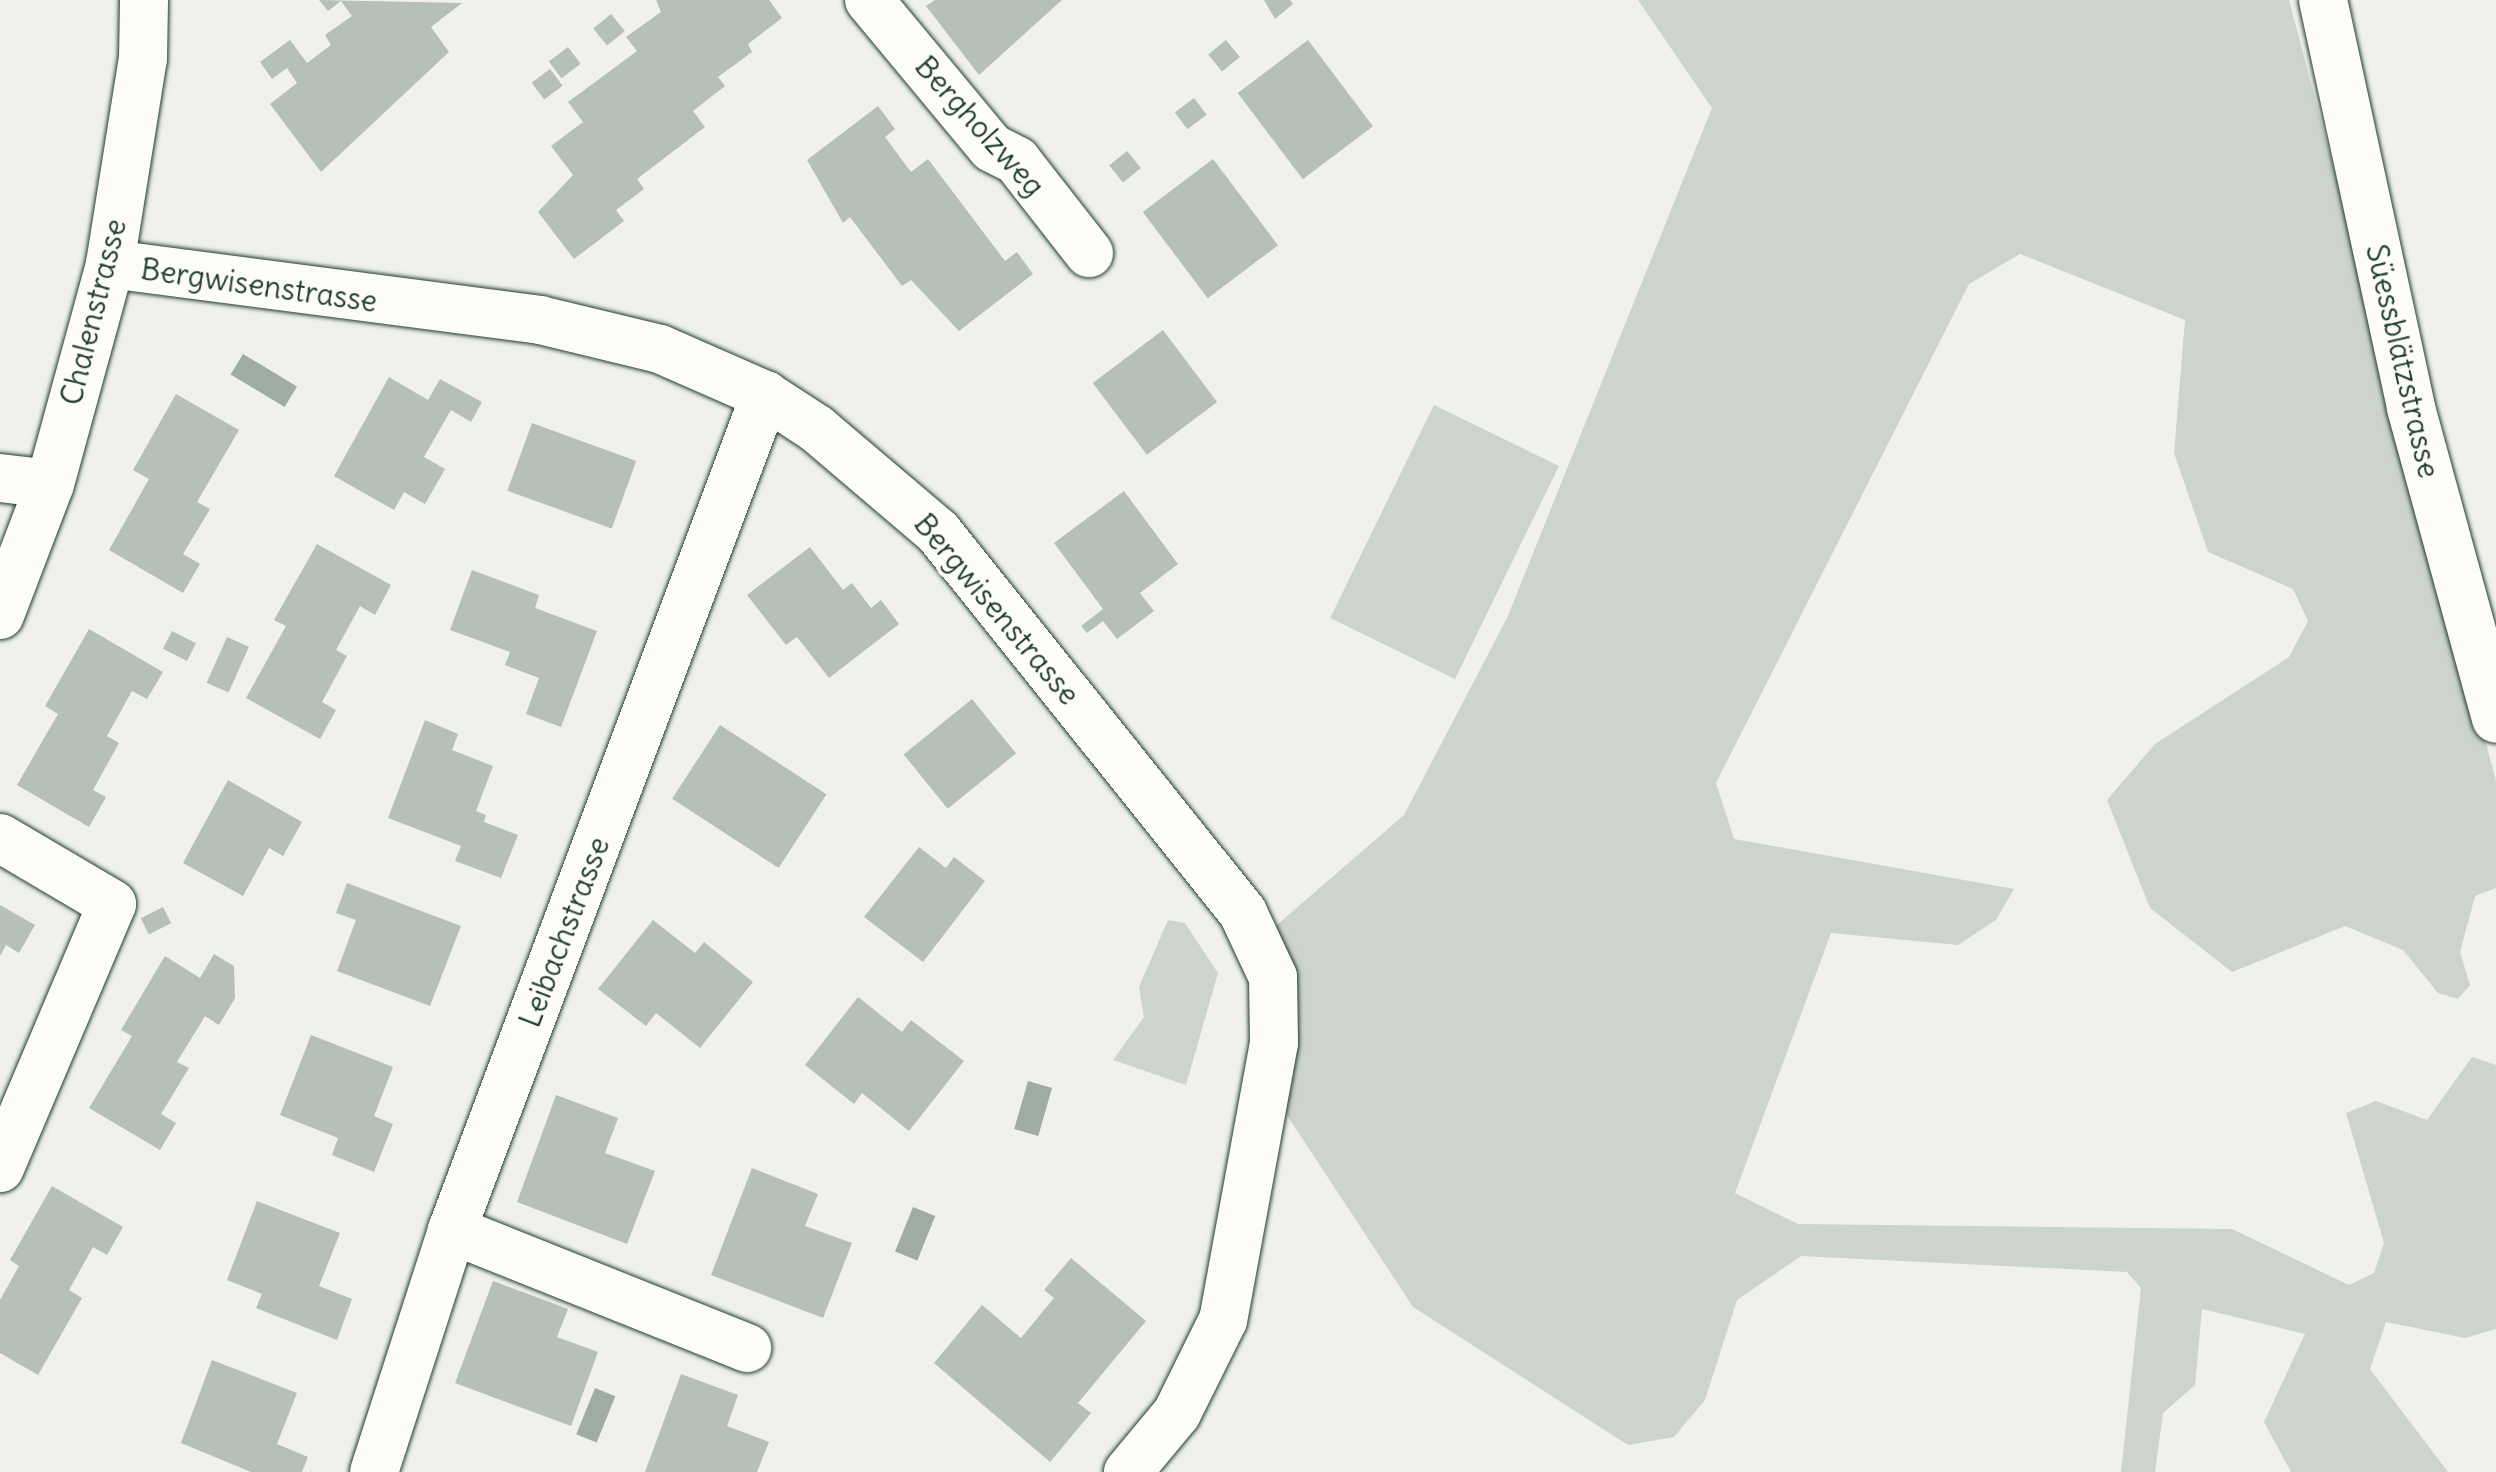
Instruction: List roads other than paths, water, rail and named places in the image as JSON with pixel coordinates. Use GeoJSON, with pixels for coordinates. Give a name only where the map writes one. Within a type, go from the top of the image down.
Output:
{"type":"FeatureCollection","features":[{"type":"Feature","properties":{"kind":"street","name":"Chalenstrasse"},"geometry":{"type":"LineString","coordinates":[[0,615],[50,484],[110,264],[143,59],[144,0]]}},
{"type":"Feature","properties":{"kind":"street","name":"Bergholzweg"},"geometry":{"type":"LineString","coordinates":[[869,0],[992,148],[1017,161],[1089,254]]}},
{"type":"Feature","properties":{"kind":"street","name":"Süessblätzstrasse"},"geometry":{"type":"LineString","coordinates":[[2322,0],[2411,408],[2496,719]]}},
{"type":"Feature","properties":{"kind":"street","name":"Bergwisenstrasse"},"geometry":{"type":"LineString","coordinates":[[110,264],[540,320],[660,349],[765,395],[839,445],[938,532],[1243,913],[1273,978],[1274,1043],[1223,1320],[1178,1413],[1128,1472]]}},
{"type":"Feature","properties":{"kind":"street","name":"Leibachstrasse"},"geometry":{"type":"LineString","coordinates":[[374,1472],[452,1230],[765,395]]}},
{"type":"Feature","properties":{"kind":"street"},"geometry":{"type":"LineString","coordinates":[[0,478],[50,484]]}},
{"type":"Feature","properties":{"kind":"street"},"geometry":{"type":"LineString","coordinates":[[0,838],[112,904],[0,1168]]}},
{"type":"Feature","properties":{"kind":"street"},"geometry":{"type":"LineString","coordinates":[[452,1230],[747,1348]]}}]}
